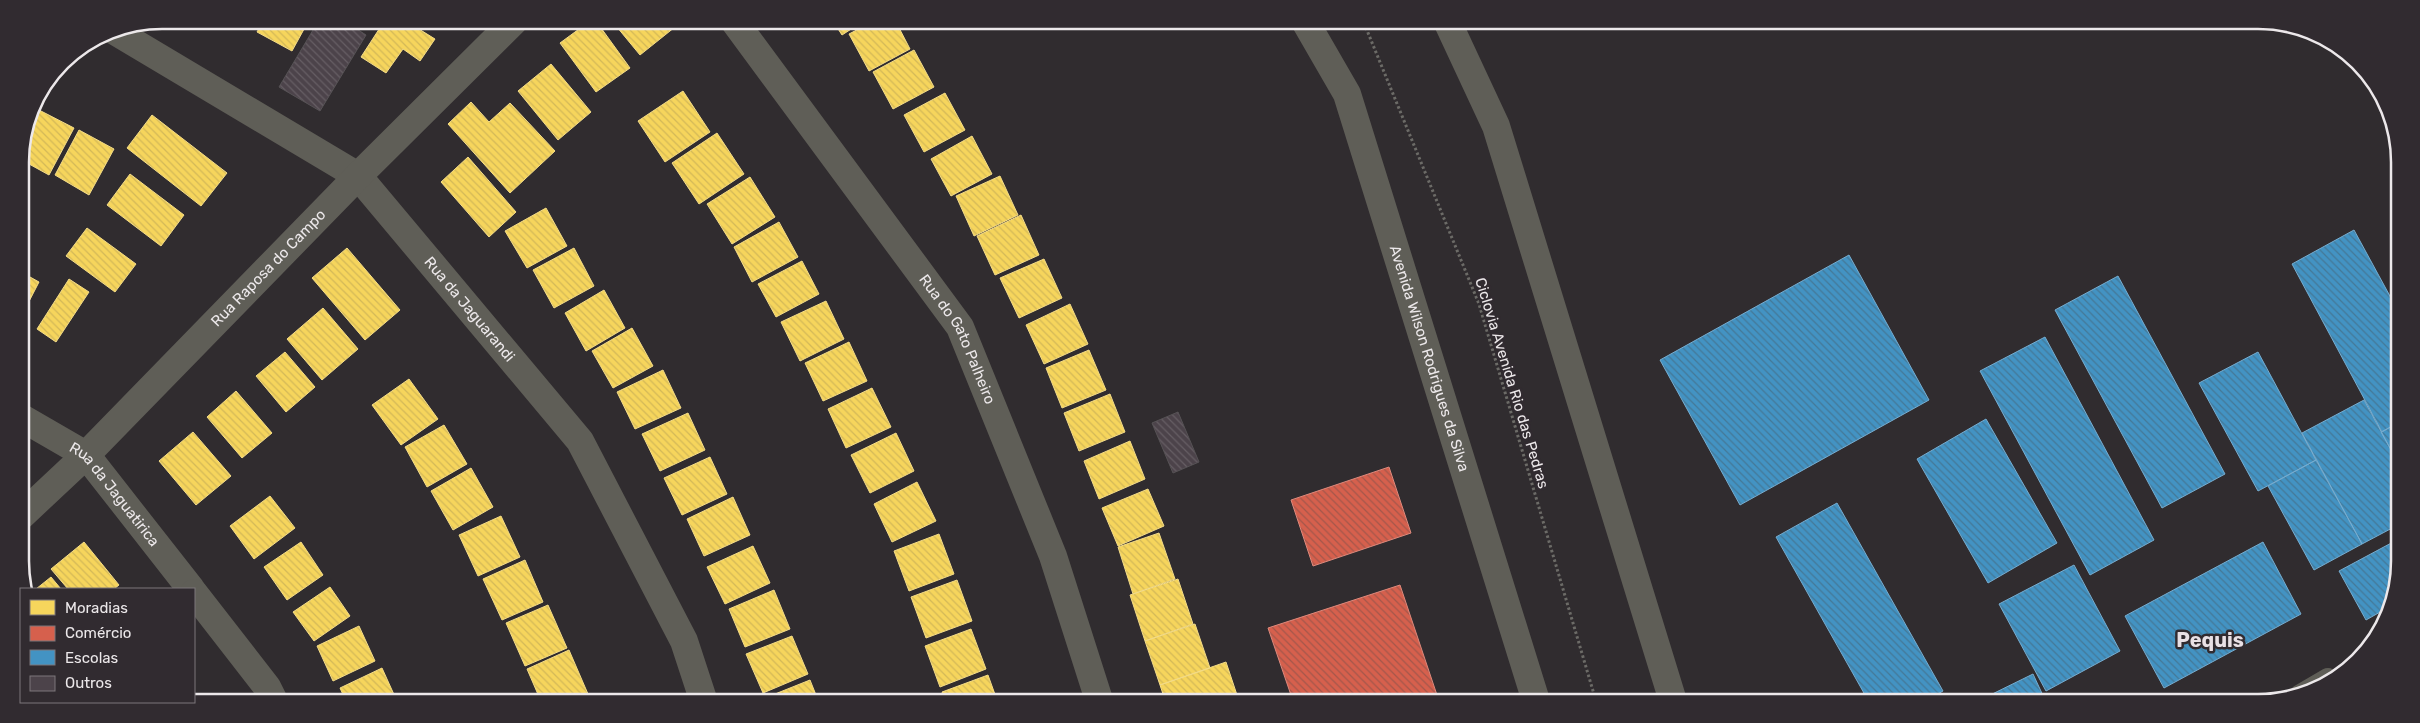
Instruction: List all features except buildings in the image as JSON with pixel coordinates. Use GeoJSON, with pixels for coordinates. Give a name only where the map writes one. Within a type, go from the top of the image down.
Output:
{"type":"FeatureCollection","features":[{"type":"Feature","properties":{"kind":"street","name":"Rua Raposa do Campo"},"geometry":{"type":"LineString","coordinates":[[29,508],[86,455],[358,176],[506,29]]}},
{"type":"Feature","properties":{"kind":"street","name":"Rua do Gato Palheiro"},"geometry":{"type":"LineString","coordinates":[[740,29],[960,327],[1053,556],[1097,694]]}},
{"type":"Feature","properties":{"kind":"street","name":"Avenida Wilson Rodrigues da Silva"},"geometry":{"type":"LineString","coordinates":[[1310,29],[1347,94],[1534,694]]}},
{"type":"Feature","properties":{"kind":"street"},"geometry":{"type":"LineString","coordinates":[[1451,29],[1496,126],[1671,694]]}},
{"type":"Feature","properties":{"kind":"street","name":"Rua da Jaguarandi"},"geometry":{"type":"LineString","coordinates":[[121,35],[358,176],[580,442],[684,641],[701,694]]}},
{"type":"Feature","properties":{"kind":"street","name":"Rua da Jaguatirica"},"geometry":{"type":"LineString","coordinates":[[29,422],[86,455],[190,588]]}},
{"type":"Feature","properties":{"kind":"street"},"geometry":{"type":"LineString","coordinates":[[195,594],[271,694]]}},
{"type":"Feature","properties":{"kind":"path","name":"Ciclovia Avenida Rio das Pedras"},"geometry":{"type":"LineString","coordinates":[[1366,29],[1479,304],[1594,694]]}},
{"type":"Feature","properties":{"kind":"district","name":"Pequis"},"geometry":{"type":"Point","coordinates":[2210,640]}}]}
